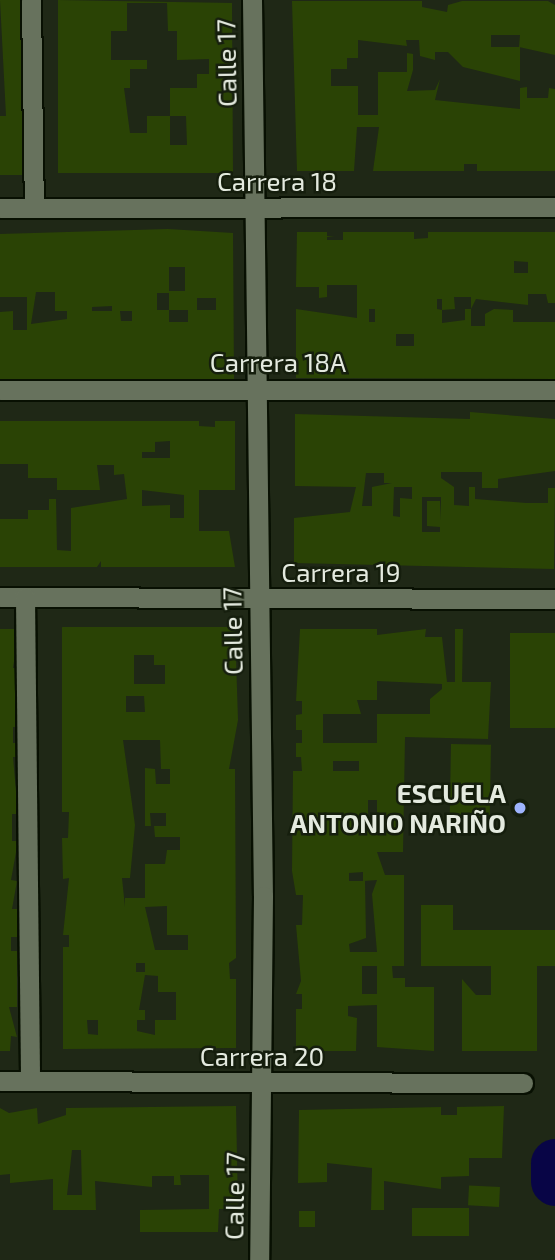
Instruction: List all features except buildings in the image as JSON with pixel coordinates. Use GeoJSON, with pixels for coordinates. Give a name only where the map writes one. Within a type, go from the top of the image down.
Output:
{"type":"FeatureCollection","features":[{"type":"Feature","properties":{"kind":"street"},"geometry":{"type":"LineString","coordinates":[[31,0],[34,208]]}},
{"type":"Feature","properties":{"kind":"street","name":"Calle 17"},"geometry":{"type":"LineString","coordinates":[[251,0],[263,1082],[259,1260]]}},
{"type":"Feature","properties":{"kind":"street","name":"Carrera 18"},"geometry":{"type":"LineString","coordinates":[[0,208],[555,207]]}},
{"type":"Feature","properties":{"kind":"street","name":"Carrera 18A"},"geometry":{"type":"LineString","coordinates":[[0,390],[555,390]]}},
{"type":"Feature","properties":{"kind":"street","name":"Carrera 19"},"geometry":{"type":"LineString","coordinates":[[0,597],[555,599]]}},
{"type":"Feature","properties":{"kind":"street"},"geometry":{"type":"LineString","coordinates":[[25,597],[30,1081]]}},
{"type":"Feature","properties":{"kind":"street","name":"Carrera 20"},"geometry":{"type":"LineString","coordinates":[[0,1081],[523,1083]]}},
{"type":"Feature","properties":{"kind":"waterway"},"geometry":{"type":"LineString","coordinates":[[555,1163],[555,1181]]}},
{"type":"Feature","properties":{"kind":"place","name":"ESCUELA ANTONIO NARIÑO"},"geometry":{"type":"Point","coordinates":[520,808]}}]}
